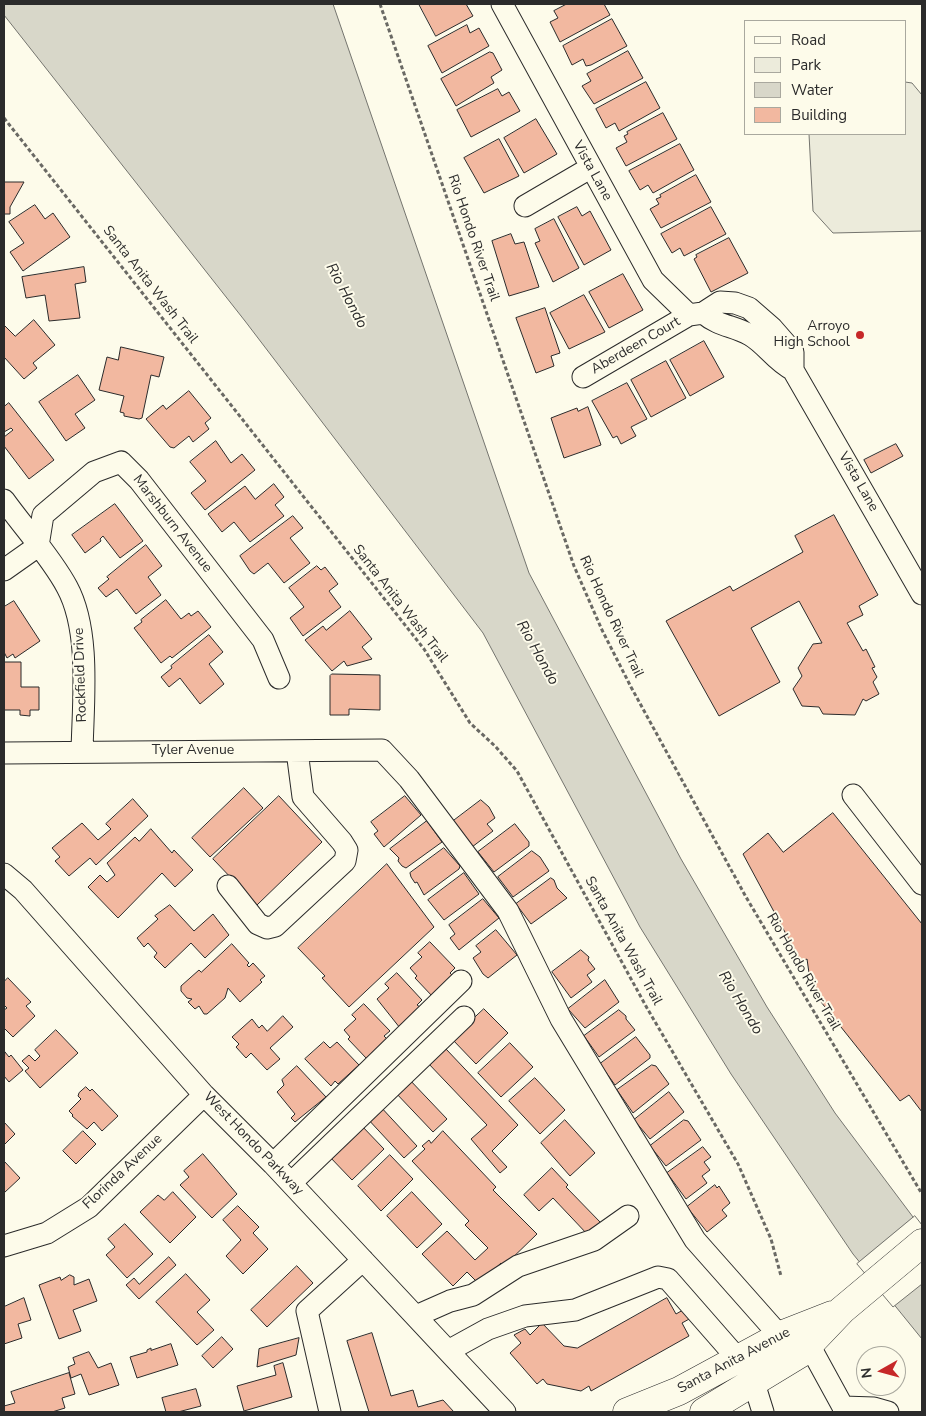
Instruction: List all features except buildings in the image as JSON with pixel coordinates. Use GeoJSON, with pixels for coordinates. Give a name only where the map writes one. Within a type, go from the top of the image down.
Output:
{"type":"FeatureCollection","features":[{"type":"Feature","properties":{"kind":"main road","name":"Santa Anita Avenue"},"geometry":{"type":"LineString","coordinates":[[627,1412],[679,1391],[738,1359],[796,1336],[842,1310],[922,1243]]}},
{"type":"Feature","properties":{"kind":"main road","name":"Santa Anita Avenue"},"geometry":{"type":"LineString","coordinates":[[704,1412],[754,1383],[801,1352],[796,1336]]}},
{"type":"Feature","properties":{"kind":"street","name":"Vista Lane"},"geometry":{"type":"LineString","coordinates":[[502,4],[652,280],[696,314],[720,302],[735,303],[749,308],[772,328],[793,352],[793,370],[922,594]]}},
{"type":"Feature","properties":{"kind":"street"},"geometry":{"type":"LineString","coordinates":[[525,206],[590,168]]}},
{"type":"Feature","properties":{"kind":"street","name":"Aberdeen Court"},"geometry":{"type":"LineString","coordinates":[[583,377],[696,314]]}},
{"type":"Feature","properties":{"kind":"street","name":"Marshburn Avenue"},"geometry":{"type":"LineString","coordinates":[[38,546],[44,515],[94,472],[121,462],[139,480],[263,640],[280,678]]}},
{"type":"Feature","properties":{"kind":"street","name":"Rockfield Drive"},"geometry":{"type":"LineString","coordinates":[[4,500],[67,587],[78,618],[82,638],[82,752]]}},
{"type":"Feature","properties":{"kind":"street"},"geometry":{"type":"LineString","coordinates":[[4,570],[38,546]]}},
{"type":"Feature","properties":{"kind":"street","name":"Tyler Avenue"},"geometry":{"type":"LineString","coordinates":[[4,753],[382,750],[409,779],[508,911],[561,1019],[695,1240],[796,1336]]}},
{"type":"Feature","properties":{"kind":"street"},"geometry":{"type":"LineString","coordinates":[[228,886],[258,924],[267,928],[275,926],[345,860],[347,850],[342,842],[303,797],[297,751]]}},
{"type":"Feature","properties":{"kind":"street"},"geometry":{"type":"LineString","coordinates":[[853,795],[922,884]]}},
{"type":"Feature","properties":{"kind":"street","name":"West Hondo Parkway"},"geometry":{"type":"LineString","coordinates":[[4,874],[23,890],[204,1095],[273,1164],[506,1412]]}},
{"type":"Feature","properties":{"kind":"street"},"geometry":{"type":"LineString","coordinates":[[273,1164],[461,982]]}},
{"type":"Feature","properties":{"kind":"street"},"geometry":{"type":"LineString","coordinates":[[291,1183],[464,1017]]}},
{"type":"Feature","properties":{"kind":"street","name":"Florinda Avenue"},"geometry":{"type":"LineString","coordinates":[[4,1246],[47,1232],[89,1207],[204,1095]]}},
{"type":"Feature","properties":{"kind":"street"},"geometry":{"type":"LineString","coordinates":[[416,1316],[450,1301],[473,1295],[518,1266],[594,1240],[628,1216]]}},
{"type":"Feature","properties":{"kind":"street"},"geometry":{"type":"LineString","coordinates":[[330,1412],[307,1311],[363,1260]]}},
{"type":"Feature","properties":{"kind":"street"},"geometry":{"type":"LineString","coordinates":[[448,1351],[488,1330],[525,1316],[575,1310],[658,1277],[668,1279],[738,1359]]}},
{"type":"Feature","properties":{"kind":"street"},"geometry":{"type":"LineString","coordinates":[[796,1336],[844,1409],[874,1408],[888,1412]]}},
{"type":"Feature","properties":{"kind":"street"},"geometry":{"type":"LineString","coordinates":[[754,1383],[763,1412]]}},
{"type":"Feature","properties":{"kind":"path","name":"Rio Hondo River Trail"},"geometry":{"type":"LineString","coordinates":[[380,4],[574,566],[602,630],[751,906],[922,1194]]}},
{"type":"Feature","properties":{"kind":"path","name":"Santa Anita Wash Trail"},"geometry":{"type":"LineString","coordinates":[[4,118],[424,649],[470,723],[495,746],[517,771],[647,1008],[738,1164],[771,1239],[781,1276]]}},
{"type":"Feature","properties":{"kind":"green space"},"geometry":{"type":"Polygon","coordinates":[[[906,82],[912,83],[922,95],[922,231],[833,233],[813,211],[809,135],[906,135],[906,82]]]}},
{"type":"Feature","properties":{"kind":"water","name":"Rio Hondo"},"geometry":{"type":"Polygon","coordinates":[[[4,4],[333,4],[529,573],[681,859],[767,1007],[835,1113],[922,1229],[922,1339],[853,1254],[731,1074],[640,927],[483,633],[245,321],[4,15],[4,4]]]}},
{"type":"Feature","properties":{"kind":"pier"},"geometry":{"type":"Polygon","coordinates":[[[915,1216],[922,1225],[922,1284],[893,1307],[857,1264],[915,1216]]]}},
{"type":"Feature","properties":{"kind":"place","name":"Arroyo High School"},"geometry":{"type":"Point","coordinates":[860,335]}}]}
